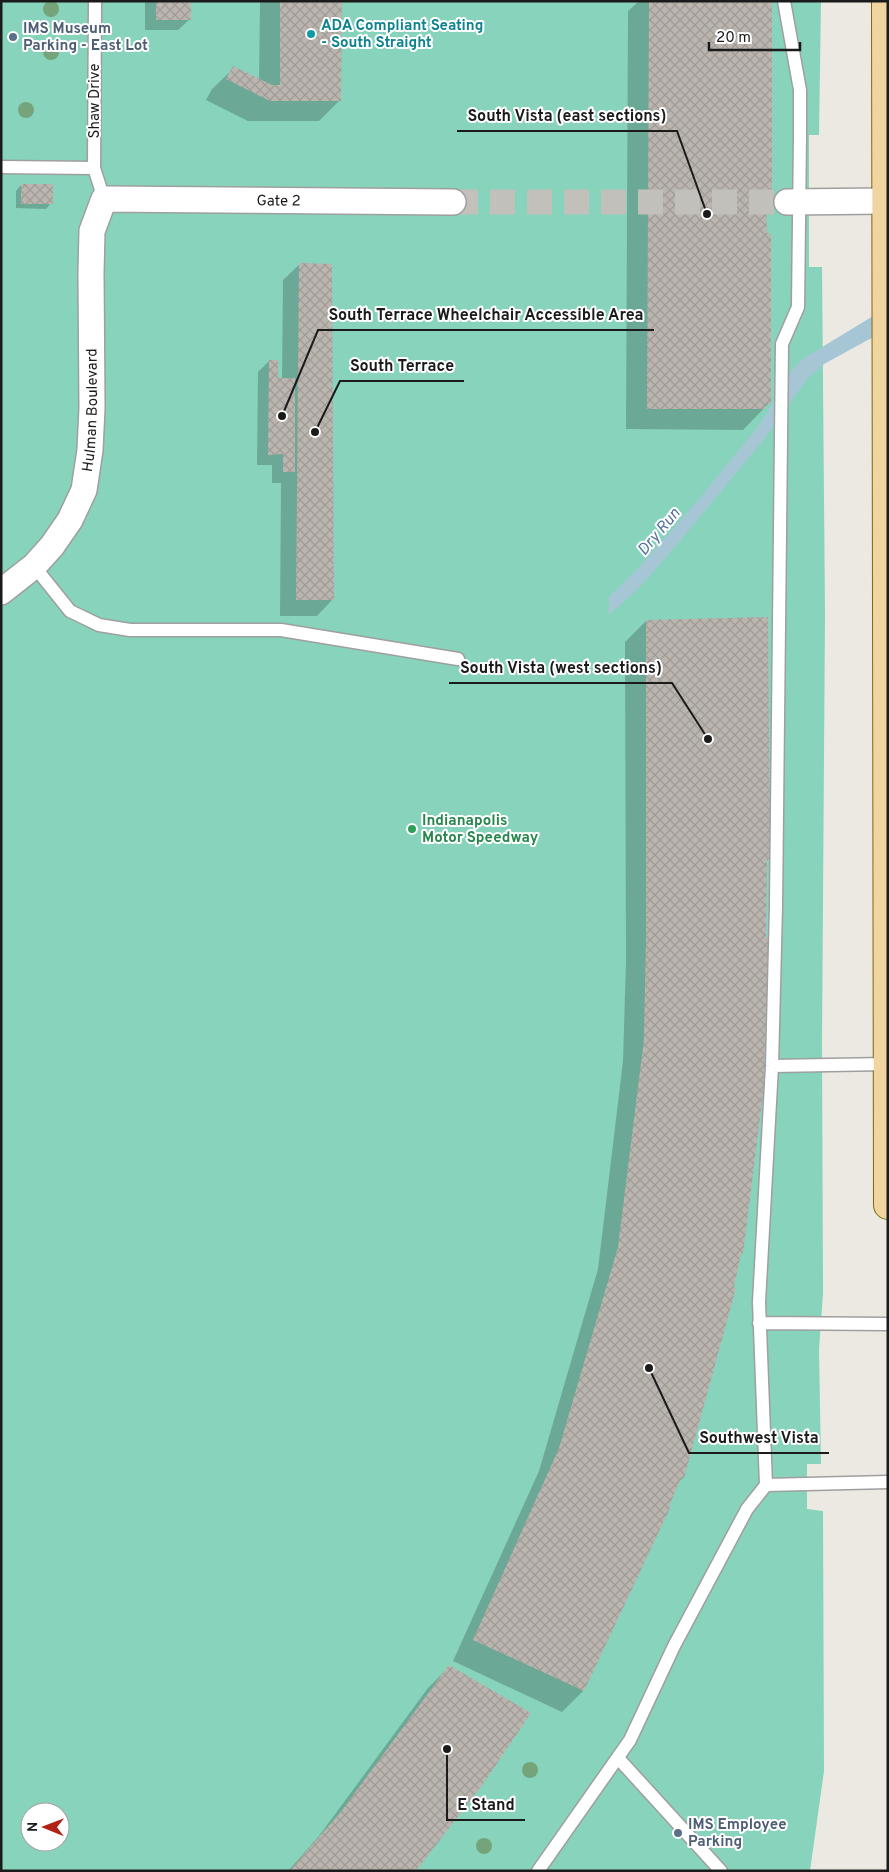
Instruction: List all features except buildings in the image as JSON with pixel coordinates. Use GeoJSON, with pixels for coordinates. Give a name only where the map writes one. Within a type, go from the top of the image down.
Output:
{"type":"FeatureCollection","features":[{"type":"Feature","properties":{"kind":"main road"},"geometry":{"type":"LineString","coordinates":[[886,1],[888,1206]]}},
{"type":"Feature","properties":{"kind":"street","name":"Gate 2"},"geometry":{"type":"LineString","coordinates":[[104,199],[453,202]]}},
{"type":"Feature","properties":{"kind":"street","name":"Hulman Boulevard"},"geometry":{"type":"LineString","coordinates":[[1,592],[34,566],[52,546],[70,520],[84,490],[90,450],[92,408],[92,231],[104,199]]}},
{"type":"Feature","properties":{"kind":"street"},"geometry":{"type":"LineString","coordinates":[[793,202],[886,201]]}},
{"type":"Feature","properties":{"kind":"lane","name":"Shaw Drive"},"geometry":{"type":"LineString","coordinates":[[95,1],[94,168],[104,199]]}},
{"type":"Feature","properties":{"kind":"lane"},"geometry":{"type":"LineString","coordinates":[[538,1871],[630,1740],[674,1646],[747,1509],[766,1485],[759,1296],[772,1066],[776,897],[782,344],[798,307],[793,202],[800,90],[784,1]]}},
{"type":"Feature","properties":{"kind":"lane"},"geometry":{"type":"LineString","coordinates":[[1,167],[94,168]]}},
{"type":"Feature","properties":{"kind":"lane"},"geometry":{"type":"LineString","coordinates":[[34,566],[70,611],[99,625],[130,630],[281,630],[458,659]]}},
{"type":"Feature","properties":{"kind":"lane"},"geometry":{"type":"LineString","coordinates":[[772,1066],[888,1064]]}},
{"type":"Feature","properties":{"kind":"lane"},"geometry":{"type":"LineString","coordinates":[[759,1323],[888,1324]]}},
{"type":"Feature","properties":{"kind":"lane"},"geometry":{"type":"LineString","coordinates":[[766,1485],[888,1482]]}},
{"type":"Feature","properties":{"kind":"lane"},"geometry":{"type":"LineString","coordinates":[[618,1758],[721,1871]]}},
{"type":"Feature","properties":{"kind":"green space","name":"Indianapolis Motor Speedway"},"geometry":{"type":"Polygon","coordinates":[[[1,1],[821,1],[819,135],[809,135],[809,267],[822,267],[825,614],[822,1043],[823,1293],[819,1350],[821,1464],[807,1464],[807,1509],[823,1511],[824,1771],[810,1871],[1,1871],[1,1]]]}},
{"type":"Feature","properties":{"kind":"water","name":"Dry Run"},"geometry":{"type":"Polygon","coordinates":[[[888,307],[888,329],[824,364],[807,379],[762,442],[670,553],[639,588],[609,615],[609,597],[641,565],[698,500],[760,424],[793,369],[804,358],[888,307]]]}},
{"type":"Feature","properties":{"kind":"tunnel"},"geometry":{"type":"LineString","coordinates":[[453,202],[787,202]]}},
{"type":"Feature","properties":{"kind":"place","name":"ADA Compliant Seating - South Straight"},"geometry":{"type":"Point","coordinates":[311,34]}},
{"type":"Feature","properties":{"kind":"place","name":"IMS Museum Parking - East Lot"},"geometry":{"type":"Point","coordinates":[13,37]}},
{"type":"Feature","properties":{"kind":"place","name":"South Vista (east sections)"},"geometry":{"type":"Point","coordinates":[707,214]}},
{"type":"Feature","properties":{"kind":"place","name":"South Terrace Wheelchair Accessible Area"},"geometry":{"type":"Point","coordinates":[282,416]}},
{"type":"Feature","properties":{"kind":"place","name":"South Terrace"},"geometry":{"type":"Point","coordinates":[315,432]}},
{"type":"Feature","properties":{"kind":"place","name":"South Vista (west sections)"},"geometry":{"type":"Point","coordinates":[708,739]}},
{"type":"Feature","properties":{"kind":"place","name":"Indianapolis Motor Speedway"},"geometry":{"type":"Point","coordinates":[412,829]}},
{"type":"Feature","properties":{"kind":"place","name":"Southwest Vista"},"geometry":{"type":"Point","coordinates":[649,1368]}},
{"type":"Feature","properties":{"kind":"place","name":"E Stand"},"geometry":{"type":"Point","coordinates":[447,1749]}},
{"type":"Feature","properties":{"kind":"place","name":"IMS Employee Parking"},"geometry":{"type":"Point","coordinates":[678,1833]}}]}
